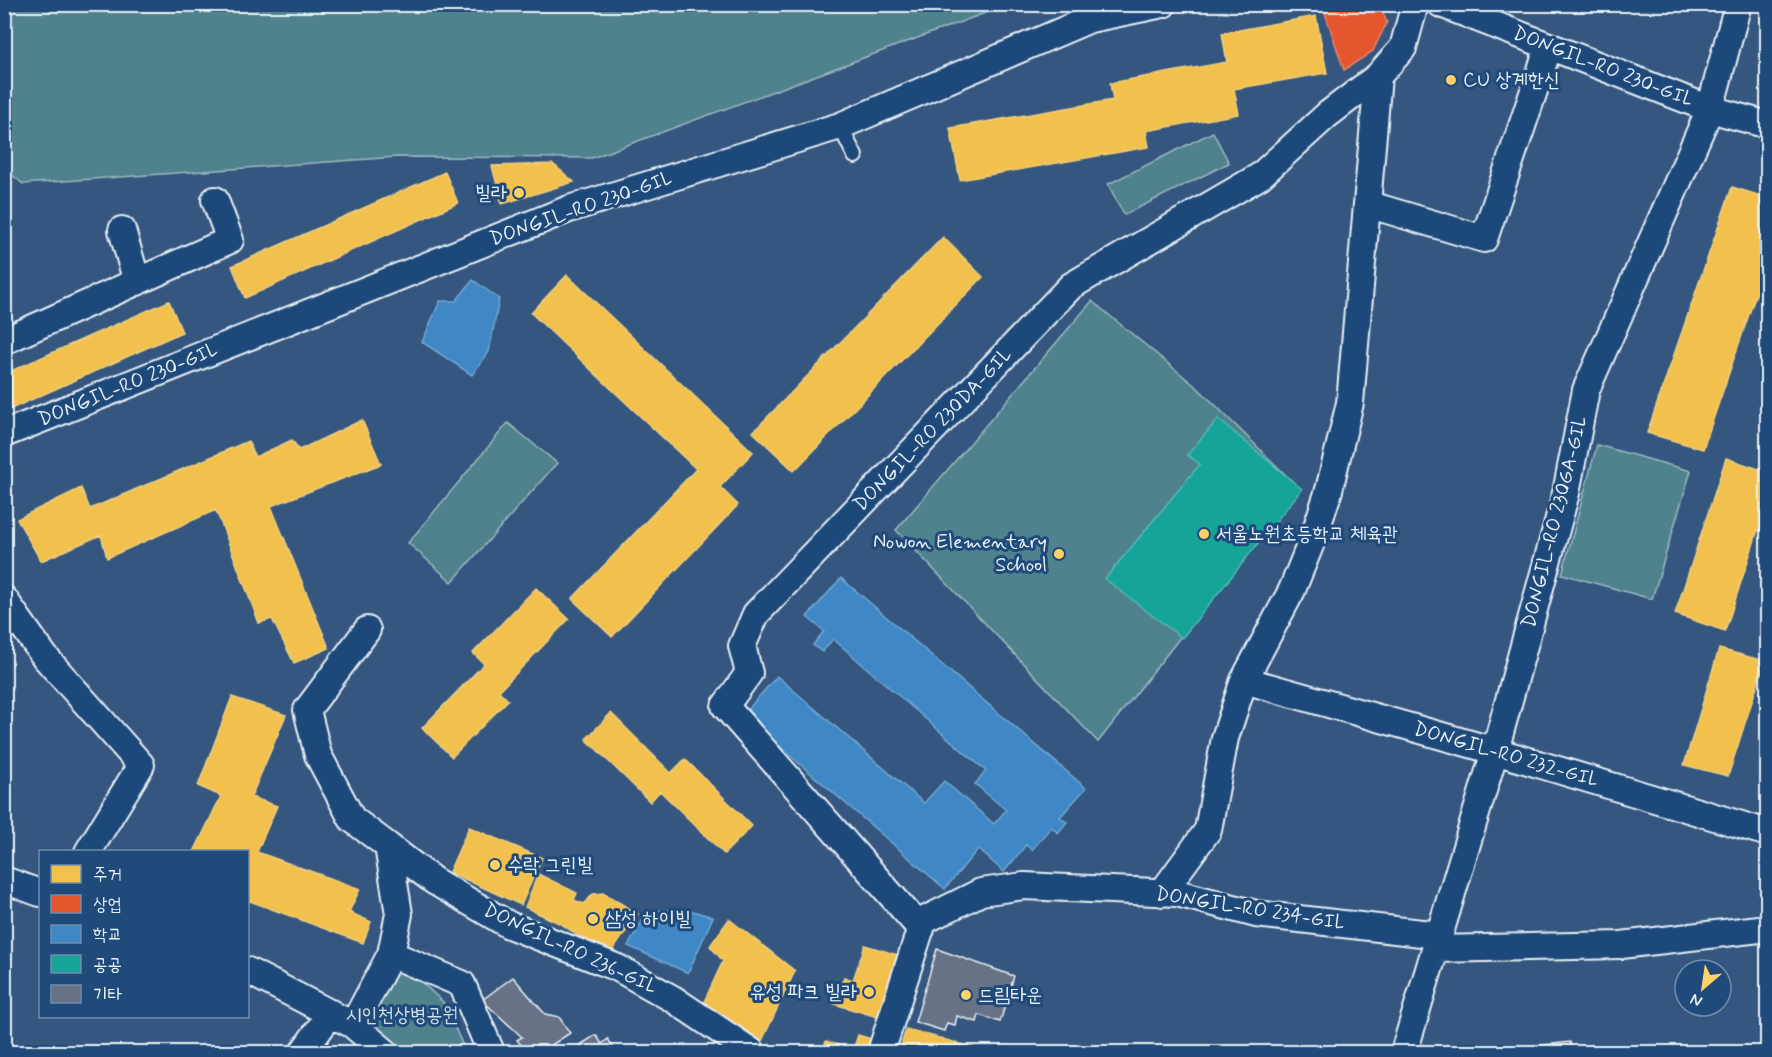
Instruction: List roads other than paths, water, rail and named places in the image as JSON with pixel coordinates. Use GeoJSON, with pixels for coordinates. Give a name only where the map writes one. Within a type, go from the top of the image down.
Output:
{"type":"FeatureCollection","features":[{"type":"Feature","properties":{"kind":"street","name":"DONGIL-RO 230-GIL"},"geometry":{"type":"LineString","coordinates":[[4,434],[569,209],[840,126],[1090,19],[1163,4]]}},
{"type":"Feature","properties":{"kind":"street","name":"DONGIL-RO 230DA-GIL"},"geometry":{"type":"LineString","coordinates":[[922,925],[725,706],[749,672],[742,646],[756,614],[1071,286],[1260,176],[1327,115],[1378,76],[1403,48],[1415,4]]}},
{"type":"Feature","properties":{"kind":"street","name":"DONGIL-RO 230-GIL"},"geometry":{"type":"LineString","coordinates":[[1441,4],[1710,109],[1767,125]]}},
{"type":"Feature","properties":{"kind":"street","name":"DONGIL-RO 230GA-GIL"},"geometry":{"type":"LineString","coordinates":[[1404,1053],[1495,751],[1566,493],[1586,390],[1710,109],[1738,4]]}},
{"type":"Feature","properties":{"kind":"street"},"geometry":{"type":"LineString","coordinates":[[1367,204],[1484,239],[1549,46]]}},
{"type":"Feature","properties":{"kind":"street"},"geometry":{"type":"LineString","coordinates":[[1162,893],[1208,830],[1225,738],[1244,680],[1292,590],[1329,490],[1350,403],[1378,76]]}},
{"type":"Feature","properties":{"kind":"street"},"geometry":{"type":"LineString","coordinates":[[4,341],[230,240],[215,200]]}},
{"type":"Feature","properties":{"kind":"street"},"geometry":{"type":"LineString","coordinates":[[122,230],[137,282]]}},
{"type":"Feature","properties":{"kind":"street"},"geometry":{"type":"LineString","coordinates":[[4,599],[45,657],[141,765],[89,850]]}},
{"type":"Feature","properties":{"kind":"street","name":"DONGIL-RO 236-GIL"},"geometry":{"type":"LineString","coordinates":[[368,630],[307,710],[318,756],[352,819],[434,881],[500,919],[618,968],[673,999],[752,1053]]}},
{"type":"Feature","properties":{"kind":"street","name":"DONGIL-RO 232-GIL"},"geometry":{"type":"LineString","coordinates":[[1244,680],[1495,751],[1767,833]]}},
{"type":"Feature","properties":{"kind":"street"},"geometry":{"type":"LineString","coordinates":[[303,1053],[342,1019],[391,954],[399,914],[388,846]]}},
{"type":"Feature","properties":{"kind":"street"},"geometry":{"type":"LineString","coordinates":[[5,881],[39,893]]}},
{"type":"Feature","properties":{"kind":"street","name":"DONGIL-RO 234-GIL"},"geometry":{"type":"LineString","coordinates":[[922,925],[981,892],[1024,886],[1177,893],[1256,914],[1437,942],[1621,945],[1767,928]]}},
{"type":"Feature","properties":{"kind":"street"},"geometry":{"type":"LineString","coordinates":[[881,1053],[922,925]]}},
{"type":"Feature","properties":{"kind":"street"},"geometry":{"type":"LineString","coordinates":[[391,954],[462,984],[490,1053]]}},
{"type":"Feature","properties":{"kind":"street"},"geometry":{"type":"LineString","coordinates":[[249,971],[342,1019],[385,1053]]}},
{"type":"Feature","properties":{"kind":"lane"},"geometry":{"type":"LineString","coordinates":[[840,126],[855,156]]}},
{"type":"Feature","properties":{"kind":"place","name":"CU 상계한신"},"geometry":{"type":"Point","coordinates":[1451,80]}},
{"type":"Feature","properties":{"kind":"place","name":"빌라"},"geometry":{"type":"Point","coordinates":[519,193]}},
{"type":"Feature","properties":{"kind":"place","name":"서울노원초등학교 체육관"},"geometry":{"type":"Point","coordinates":[1204,534]}},
{"type":"Feature","properties":{"kind":"place","name":"Nowon Elementary School"},"geometry":{"type":"Point","coordinates":[1059,554]}},
{"type":"Feature","properties":{"kind":"place","name":"수락 그린빌"},"geometry":{"type":"Point","coordinates":[495,865]}},
{"type":"Feature","properties":{"kind":"place","name":"삼성 하이빌"},"geometry":{"type":"Point","coordinates":[593,919]}},
{"type":"Feature","properties":{"kind":"place","name":"유성 파크 빌라"},"geometry":{"type":"Point","coordinates":[869,992]}},
{"type":"Feature","properties":{"kind":"place","name":"드림타운"},"geometry":{"type":"Point","coordinates":[966,995]}},
{"type":"Feature","properties":{"kind":"park label","name":"시인천상병공원"},"geometry":{"type":"Point","coordinates":[402,1015]}}]}
